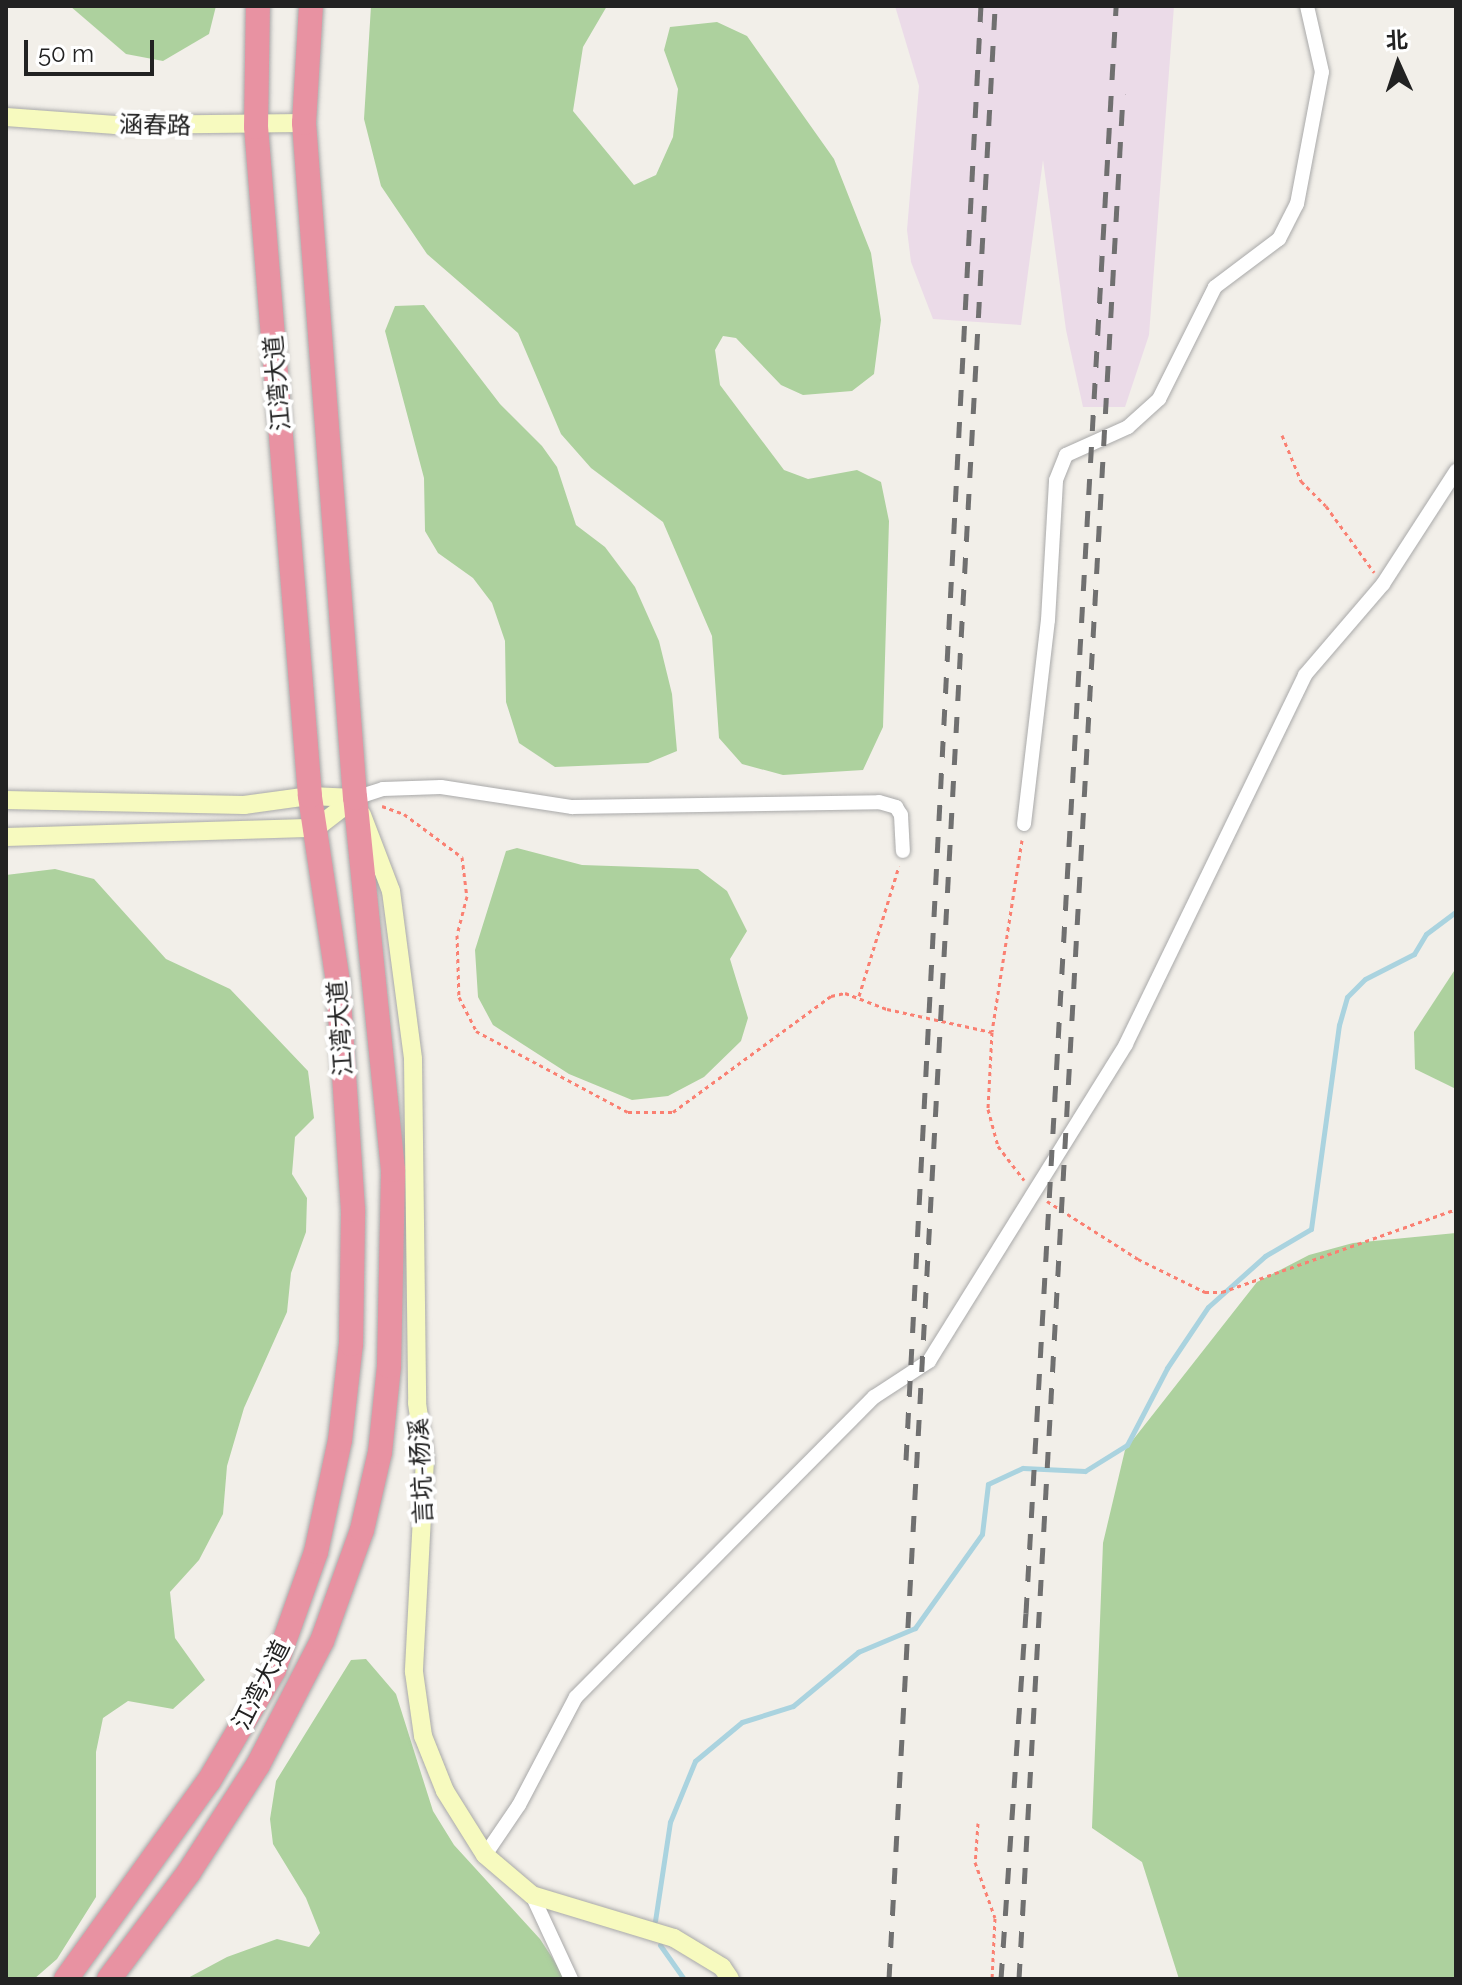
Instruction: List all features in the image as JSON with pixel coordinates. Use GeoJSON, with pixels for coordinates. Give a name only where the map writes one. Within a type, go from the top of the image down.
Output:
{"type":"FeatureCollection","features":[{"type":"Feature","properties":{"kind":"highway","name":"江湾大道"},"geometry":{"type":"LineString","coordinates":[[66,1979],[209,1781],[274,1670],[316,1552],[334,1468],[351,1344],[353,1210],[338,982],[310,796],[256,127],[258,6]]}},
{"type":"Feature","properties":{"kind":"highway","name":"江湾大道"},"geometry":{"type":"LineString","coordinates":[[109,1979],[189,1872],[265,1752],[322,1641],[362,1530],[380,1452],[389,1366],[393,1170],[355,798],[304,123],[311,6]]}},
{"type":"Feature","properties":{"kind":"main road","name":"涵春路"},"geometry":{"type":"LineString","coordinates":[[6,117],[256,127],[304,123]]}},
{"type":"Feature","properties":{"kind":"main road"},"geometry":{"type":"LineString","coordinates":[[6,800],[244,805],[310,796],[355,798]]}},
{"type":"Feature","properties":{"kind":"main road"},"geometry":{"type":"LineString","coordinates":[[6,837],[247,834],[316,828],[355,798]]}},
{"type":"Feature","properties":{"kind":"main road","name":"言坑-杨溪"},"geometry":{"type":"LineString","coordinates":[[355,798],[391,891],[413,1059],[417,1403],[425,1459],[414,1672],[423,1736],[445,1791],[485,1855],[532,1895],[674,1938],[722,1967],[730,1979]]}},
{"type":"Feature","properties":{"kind":"street"},"geometry":{"type":"LineString","coordinates":[[1024,824],[1048,620],[1056,480],[1066,455],[1128,427],[1159,399],[1215,287],[1279,239],[1297,204],[1322,72],[1307,6]]}},
{"type":"Feature","properties":{"kind":"street"},"geometry":{"type":"LineString","coordinates":[[485,1855],[519,1805],[576,1697],[874,1397],[929,1361],[1126,1044],[1305,675],[1383,584],[1456,471]]}},
{"type":"Feature","properties":{"kind":"street"},"geometry":{"type":"LineString","coordinates":[[355,798],[383,789],[441,787],[572,807],[879,802],[896,807],[901,815],[903,851]]}},
{"type":"Feature","properties":{"kind":"street"},"geometry":{"type":"LineString","coordinates":[[532,1895],[571,1979]]}},
{"type":"Feature","properties":{"kind":"path"},"geometry":{"type":"LineString","coordinates":[[1282,435],[1301,481],[1326,506],[1383,584]]}},
{"type":"Feature","properties":{"kind":"path"},"geometry":{"type":"LineString","coordinates":[[355,798],[404,814],[462,857],[467,896],[457,935],[459,997],[476,1031],[628,1112],[673,1112],[831,996],[859,997],[887,1009],[992,1032]]}},
{"type":"Feature","properties":{"kind":"path"},"geometry":{"type":"LineString","coordinates":[[1024,824],[992,1032],[988,1109],[998,1146],[1033,1192],[1188,1285],[1222,1292],[1456,1209]]}},
{"type":"Feature","properties":{"kind":"path"},"geometry":{"type":"LineString","coordinates":[[859,997],[903,851]]}},
{"type":"Feature","properties":{"kind":"path"},"geometry":{"type":"LineString","coordinates":[[978,1823],[975,1862],[995,1918],[992,1979]]}},
{"type":"Feature","properties":{"kind":"shaded area"},"geometry":{"type":"Polygon","coordinates":[[[895,6],[1174,6],[1149,335],[1125,407],[1083,407],[1066,330],[1043,160],[1021,325],[933,319],[911,262],[907,230],[919,86],[895,6]]]}},
{"type":"Feature","properties":{"kind":"green space"},"geometry":{"type":"Polygon","coordinates":[[[70,6],[216,6],[209,34],[163,61],[126,54],[70,6]]]}},
{"type":"Feature","properties":{"kind":"green space"},"geometry":{"type":"Polygon","coordinates":[[[371,6],[607,6],[583,47],[573,111],[634,185],[656,175],[673,137],[678,89],[664,50],[670,27],[717,22],[747,36],[834,159],[871,253],[881,320],[874,374],[852,391],[803,395],[781,385],[736,338],[723,336],[715,350],[720,385],[784,470],[808,479],[857,470],[881,482],[889,521],[883,727],[863,770],[783,775],[742,764],[719,738],[712,636],[663,522],[591,468],[561,434],[518,333],[427,254],[381,186],[364,119],[371,6]]]}},
{"type":"Feature","properties":{"kind":"green space"},"geometry":{"type":"Polygon","coordinates":[[[424,305],[500,404],[542,446],[557,467],[576,525],[605,547],[635,587],[659,641],[672,694],[677,751],[648,763],[555,767],[519,743],[506,702],[505,641],[492,603],[473,578],[438,553],[425,531],[424,478],[385,331],[395,306],[424,305]]]}},
{"type":"Feature","properties":{"kind":"green space"},"geometry":{"type":"Polygon","coordinates":[[[517,848],[582,865],[698,869],[727,891],[747,931],[730,959],[748,1018],[741,1041],[704,1077],[668,1096],[632,1100],[569,1074],[493,1025],[478,997],[475,950],[506,851],[517,848]]]}},
{"type":"Feature","properties":{"kind":"green space"},"geometry":{"type":"Polygon","coordinates":[[[55,869],[94,879],[166,959],[230,989],[308,1071],[314,1118],[295,1137],[292,1174],[307,1198],[306,1232],[291,1273],[287,1312],[244,1408],[227,1466],[223,1514],[199,1560],[170,1592],[175,1638],[205,1680],[173,1709],[128,1701],[103,1718],[96,1752],[96,1897],[57,1959],[34,1979],[6,1979],[6,875],[55,869]]]}},
{"type":"Feature","properties":{"kind":"green space"},"geometry":{"type":"Polygon","coordinates":[[[1456,968],[1456,1089],[1415,1069],[1414,1032],[1456,968]]]}},
{"type":"Feature","properties":{"kind":"green space"},"geometry":{"type":"Polygon","coordinates":[[[1456,1233],[1456,1979],[1179,1979],[1142,1862],[1092,1828],[1103,1543],[1125,1450],[1257,1282],[1309,1255],[1353,1243],[1456,1233]]]}},
{"type":"Feature","properties":{"kind":"green space"},"geometry":{"type":"Polygon","coordinates":[[[366,1659],[396,1694],[433,1811],[454,1845],[540,1939],[566,1979],[186,1979],[227,1957],[277,1939],[309,1947],[320,1933],[306,1898],[273,1844],[270,1819],[276,1781],[351,1660],[366,1659]]]}},
{"type":"Feature","properties":{"kind":"waterway"},"geometry":{"type":"LineString","coordinates":[[655,1921],[670,1822],[695,1761],[742,1722],[793,1706],[858,1652],[915,1628],[982,1534],[988,1484],[1023,1468],[1085,1471],[1127,1445],[1167,1368],[1208,1307],[1265,1256],[1311,1229],[1339,1025],[1347,997],[1365,979],[1414,954],[1426,934],[1456,911]]}},
{"type":"Feature","properties":{"kind":"waterway"},"geometry":{"type":"LineString","coordinates":[[660,1945],[684,1979]]}},
{"type":"Feature","properties":{"kind":"railway"},"geometry":{"type":"LineString","coordinates":[[906,1460],[981,6]]}},
{"type":"Feature","properties":{"kind":"railway"},"geometry":{"type":"LineString","coordinates":[[889,1979],[995,6]]}},
{"type":"Feature","properties":{"kind":"railway"},"geometry":{"type":"LineString","coordinates":[[1001,1979],[1026,1613],[1116,6]]}},
{"type":"Feature","properties":{"kind":"railway"},"geometry":{"type":"LineString","coordinates":[[1019,1979],[1123,94]]}}]}
